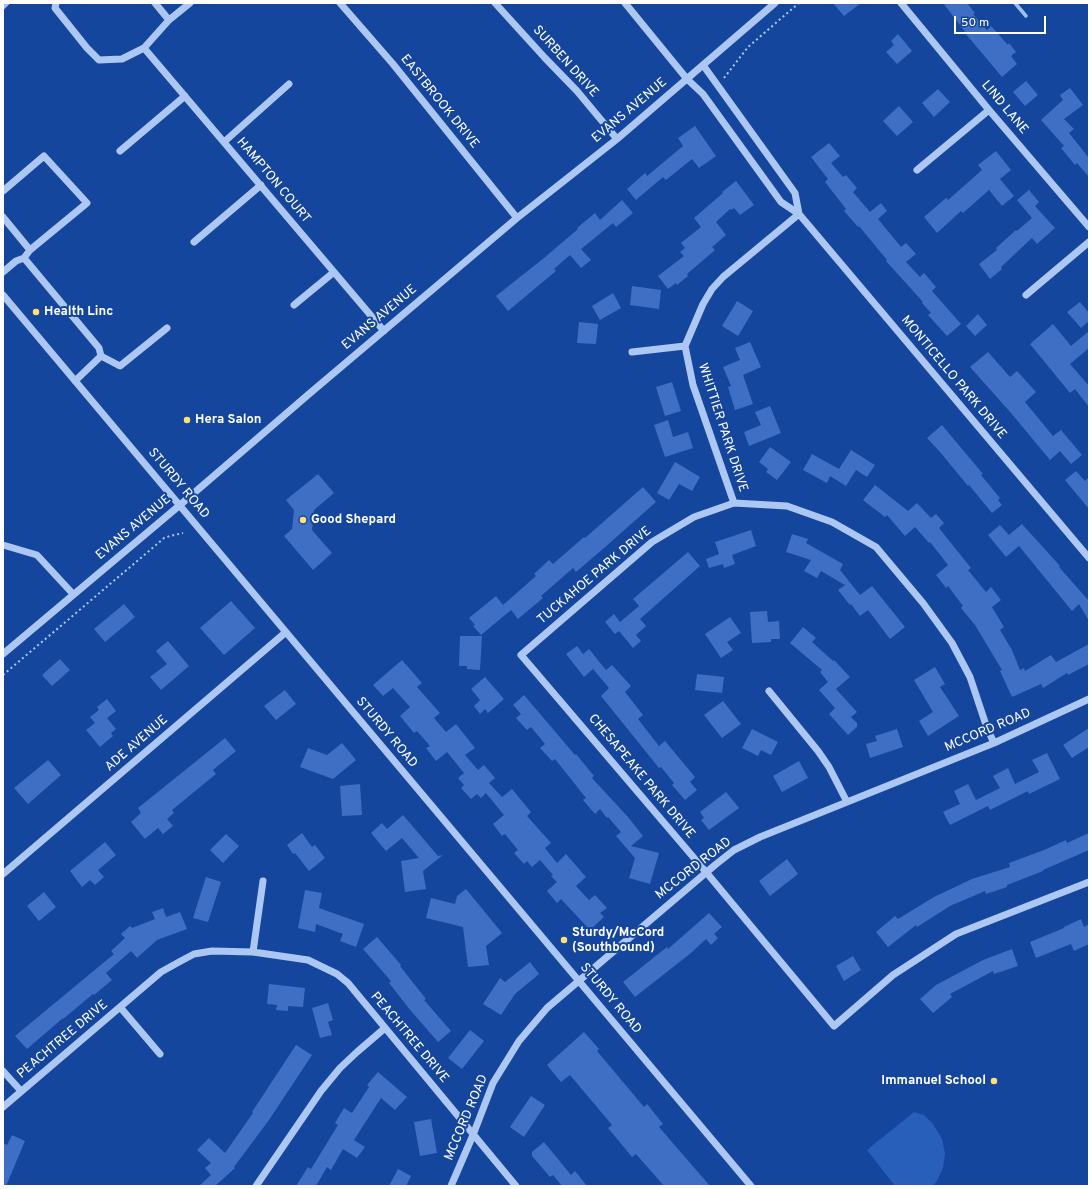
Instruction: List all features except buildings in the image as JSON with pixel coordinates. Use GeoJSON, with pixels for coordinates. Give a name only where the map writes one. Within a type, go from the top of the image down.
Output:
{"type":"FeatureCollection","features":[{"type":"Feature","properties":{"kind":"street"},"geometry":{"type":"LineString","coordinates":[[56,3],[55,8],[87,48],[99,60],[122,60],[144,48],[169,20],[190,3]]}},
{"type":"Feature","properties":{"kind":"street"},"geometry":{"type":"LineString","coordinates":[[155,3],[169,20]]}},
{"type":"Feature","properties":{"kind":"street","name":"EASTBROOK DRIVE"},"geometry":{"type":"LineString","coordinates":[[340,3],[393,64],[517,218]]}},
{"type":"Feature","properties":{"kind":"street","name":"SURBEN DRIVE"},"geometry":{"type":"LineString","coordinates":[[495,3],[577,91],[617,139]]}},
{"type":"Feature","properties":{"kind":"street","name":"MONTICELLO PARK DRIVE"},"geometry":{"type":"LineString","coordinates":[[625,3],[687,79],[703,94],[781,202],[798,214],[1089,558]]}},
{"type":"Feature","properties":{"kind":"street","name":"EVANS AVENUE"},"geometry":{"type":"LineString","coordinates":[[3,654],[517,218],[617,139],[775,3]]}},
{"type":"Feature","properties":{"kind":"street","name":"LIND LANE"},"geometry":{"type":"LineString","coordinates":[[901,3],[989,110],[1089,227]]}},
{"type":"Feature","properties":{"kind":"street","name":"HAMPTON COURT"},"geometry":{"type":"LineString","coordinates":[[144,48],[384,330]]}},
{"type":"Feature","properties":{"kind":"street"},"geometry":{"type":"LineString","coordinates":[[632,352],[685,346],[702,304],[712,289],[723,277],[798,214],[795,193],[703,65]]}},
{"type":"Feature","properties":{"kind":"street"},"geometry":{"type":"LineString","coordinates":[[224,142],[290,84]]}},
{"type":"Feature","properties":{"kind":"street"},"geometry":{"type":"LineString","coordinates":[[120,151],[185,96]]}},
{"type":"Feature","properties":{"kind":"street"},"geometry":{"type":"LineString","coordinates":[[917,170],[989,110]]}},
{"type":"Feature","properties":{"kind":"street"},"geometry":{"type":"LineString","coordinates":[[3,191],[44,156],[87,203],[30,250],[24,258],[16,261],[3,272]]}},
{"type":"Feature","properties":{"kind":"street"},"geometry":{"type":"LineString","coordinates":[[194,242],[260,185]]}},
{"type":"Feature","properties":{"kind":"street"},"geometry":{"type":"LineString","coordinates":[[3,217],[30,250]]}},
{"type":"Feature","properties":{"kind":"street"},"geometry":{"type":"LineString","coordinates":[[1026,295],[1089,242]]}},
{"type":"Feature","properties":{"kind":"street"},"geometry":{"type":"LineString","coordinates":[[24,258],[99,348],[101,356],[120,366],[168,328]]}},
{"type":"Feature","properties":{"kind":"street"},"geometry":{"type":"LineString","coordinates":[[294,305],[334,272]]}},
{"type":"Feature","properties":{"kind":"street","name":"STURDY ROAD"},"geometry":{"type":"LineString","coordinates":[[3,295],[751,1186]]}},
{"type":"Feature","properties":{"kind":"street","name":"WHITTIER PARK DRIVE"},"geometry":{"type":"LineString","coordinates":[[685,346],[693,385],[734,503]]}},
{"type":"Feature","properties":{"kind":"street"},"geometry":{"type":"LineString","coordinates":[[75,381],[101,356]]}},
{"type":"Feature","properties":{"kind":"street","name":"TUCKAHOE PARK DRIVE"},"geometry":{"type":"LineString","coordinates":[[521,655],[652,542],[694,517],[734,503],[787,506],[832,522],[876,548],[923,603],[952,643],[970,677],[987,728],[994,743]]}},
{"type":"Feature","properties":{"kind":"street"},"geometry":{"type":"LineString","coordinates":[[3,545],[37,555],[73,594]]}},
{"type":"Feature","properties":{"kind":"street","name":"ADE AVENUE"},"geometry":{"type":"LineString","coordinates":[[3,874],[286,632]]}},
{"type":"Feature","properties":{"kind":"street","name":"CHESAPEAKE PARK DRIVE"},"geometry":{"type":"LineString","coordinates":[[521,655],[706,872],[834,1026],[893,975],[956,934],[1089,882]]}},
{"type":"Feature","properties":{"kind":"street"},"geometry":{"type":"LineString","coordinates":[[769,691],[818,751],[829,767],[847,802]]}},
{"type":"Feature","properties":{"kind":"street","name":"MCCORD ROAD"},"geometry":{"type":"LineString","coordinates":[[451,1186],[493,1083],[519,1041],[547,1008],[706,872],[734,850],[753,840],[994,743],[1089,699]]}},
{"type":"Feature","properties":{"kind":"street"},"geometry":{"type":"LineString","coordinates":[[253,952],[263,881]]}},
{"type":"Feature","properties":{"kind":"street","name":"PEACHTREE DRIVE"},"geometry":{"type":"LineString","coordinates":[[3,1107],[161,972],[194,954],[212,951],[253,952],[308,960],[337,974],[348,983],[516,1186]]}},
{"type":"Feature","properties":{"kind":"street","name":"PEACHTREE DRIVE"},"geometry":{"type":"LineString","coordinates":[[120,1007],[160,1054]]}},
{"type":"Feature","properties":{"kind":"street"},"geometry":{"type":"LineString","coordinates":[[256,1186],[321,1091],[340,1068],[385,1028]]}},
{"type":"Feature","properties":{"kind":"street"},"geometry":{"type":"LineString","coordinates":[[3,1071],[21,1091]]}},
{"type":"Feature","properties":{"kind":"path"},"geometry":{"type":"LineString","coordinates":[[717,84],[728,74],[748,47],[798,3]]}},
{"type":"Feature","properties":{"kind":"path"},"geometry":{"type":"LineString","coordinates":[[3,675],[164,538],[183,533]]}},
{"type":"Feature","properties":{"kind":"shaded area"},"geometry":{"type":"Polygon","coordinates":[[[914,1112],[924,1115],[933,1124],[942,1139],[945,1153],[943,1168],[937,1181],[932,1186],[895,1186],[867,1150],[914,1112]]]}},
{"type":"Feature","properties":{"kind":"waterway"},"geometry":{"type":"LineString","coordinates":[[3,8],[8,3]]}},
{"type":"Feature","properties":{"kind":"waterway"},"geometry":{"type":"LineString","coordinates":[[1015,3],[1026,16]]}},
{"type":"Feature","properties":{"kind":"place","name":"Health Linc"},"geometry":{"type":"Point","coordinates":[36,312]}},
{"type":"Feature","properties":{"kind":"place","name":"Hera Salon"},"geometry":{"type":"Point","coordinates":[187,420]}},
{"type":"Feature","properties":{"kind":"place","name":"Good Shepard"},"geometry":{"type":"Point","coordinates":[303,520]}},
{"type":"Feature","properties":{"kind":"place","name":"Sturdy/McCord (Southbound)"},"geometry":{"type":"Point","coordinates":[564,940]}},
{"type":"Feature","properties":{"kind":"place","name":"Immanuel School"},"geometry":{"type":"Point","coordinates":[994,1081]}}]}
